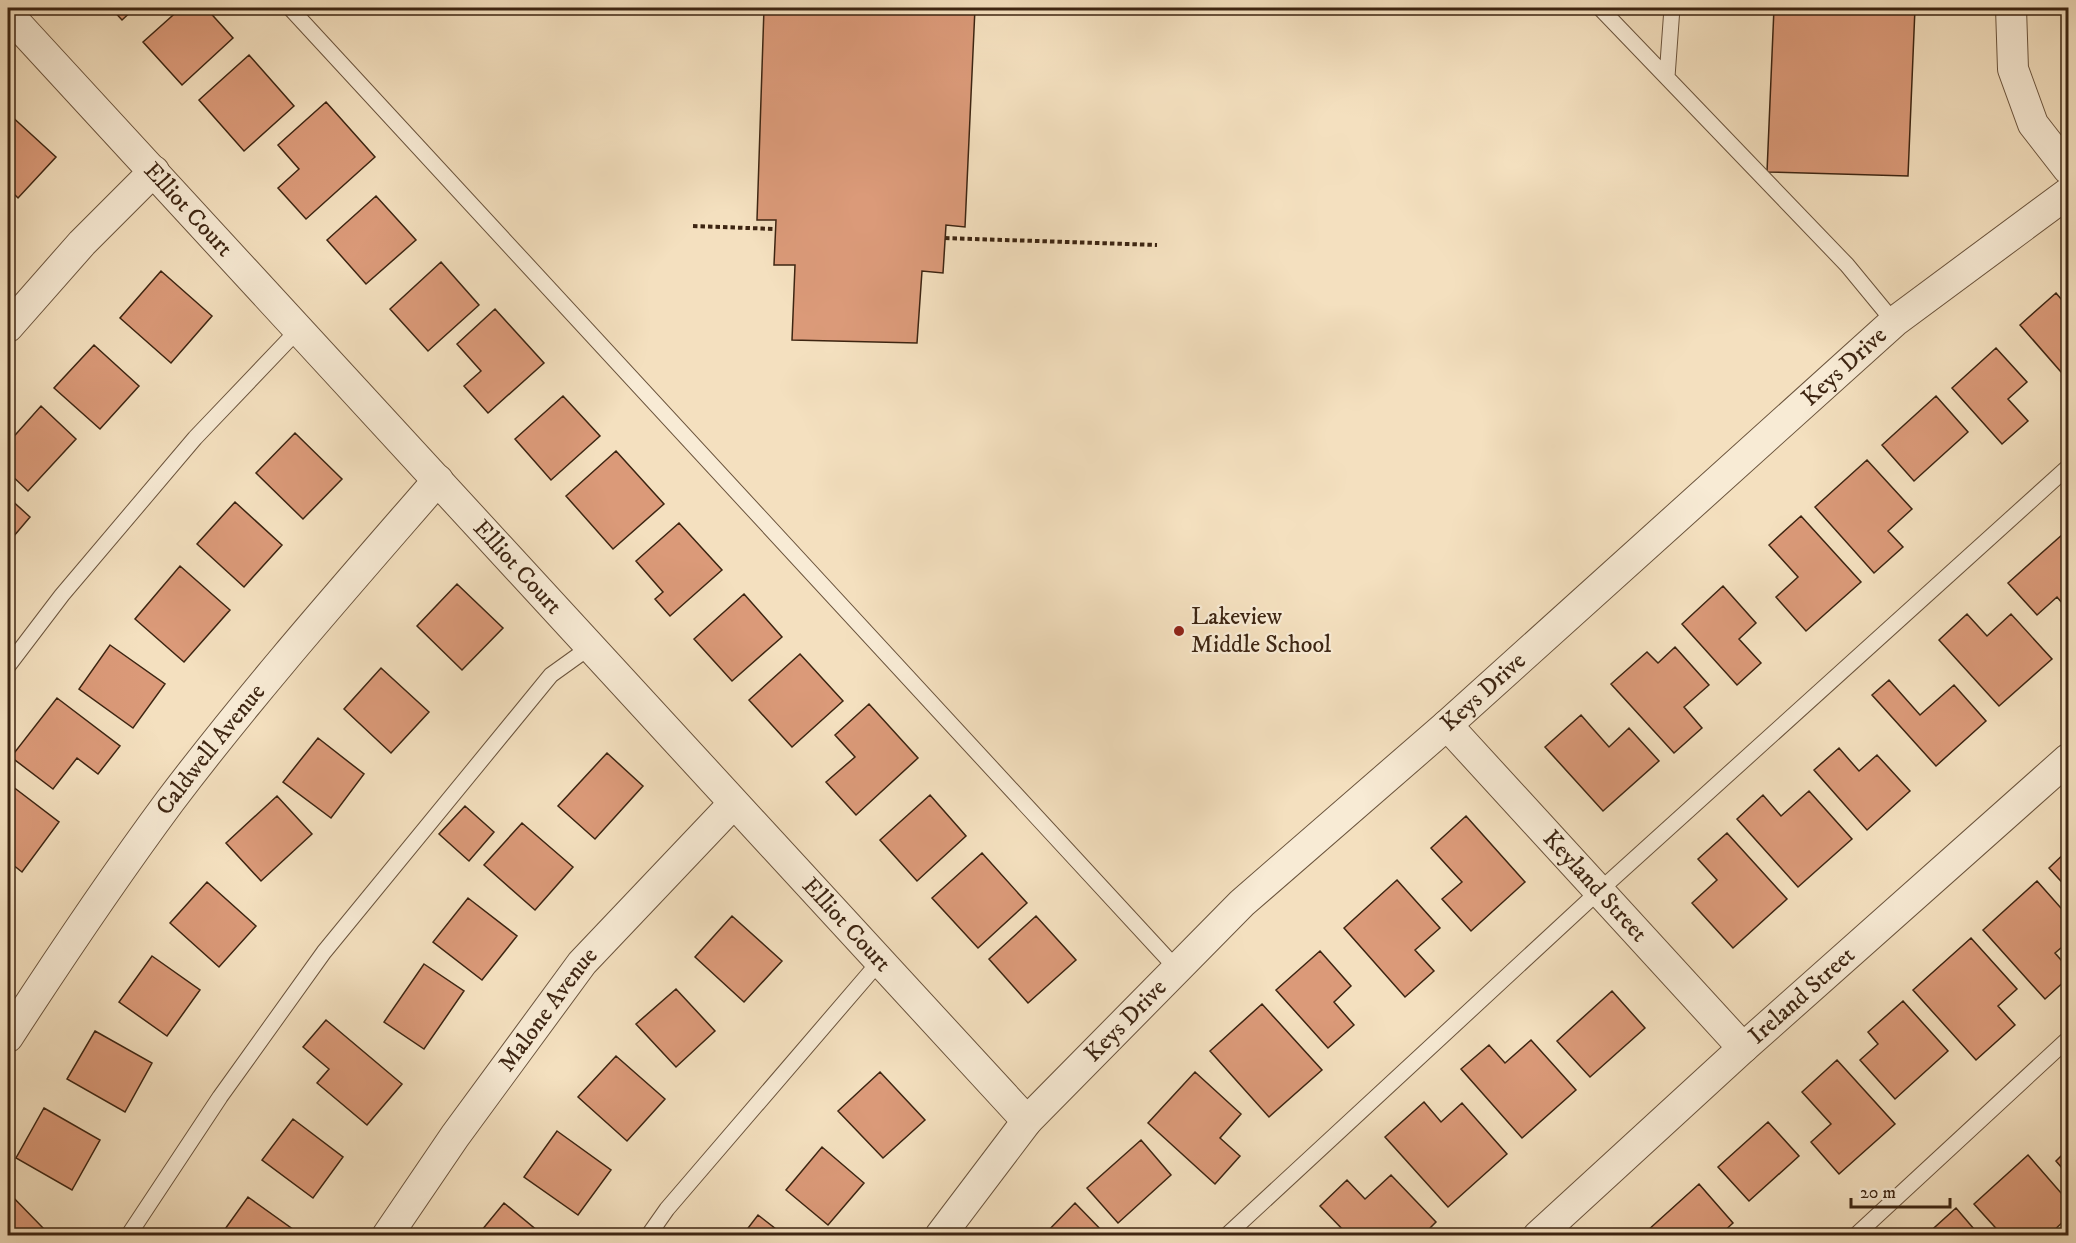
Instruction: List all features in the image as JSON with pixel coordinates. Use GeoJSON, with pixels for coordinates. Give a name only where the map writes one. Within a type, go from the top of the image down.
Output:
{"type":"FeatureCollection","features":[{"type":"Feature","properties":{"kind":"street"},"geometry":{"type":"LineString","coordinates":[[2011,8],[2013,69],[2033,124],[2068,169]]}},
{"type":"Feature","properties":{"kind":"street","name":"Elliot Court"},"geometry":{"type":"LineString","coordinates":[[8,16],[154,171],[733,804],[1027,1121]]}},
{"type":"Feature","properties":{"kind":"street"},"geometry":{"type":"LineString","coordinates":[[8,327],[82,243],[154,171]]}},
{"type":"Feature","properties":{"kind":"street","name":"Keys Drive"},"geometry":{"type":"LineString","coordinates":[[940,1236],[1027,1121],[1242,903],[1447,725],[1894,322],[2068,193]]}},
{"type":"Feature","properties":{"kind":"street","name":"Caldwell Avenue"},"geometry":{"type":"LineString","coordinates":[[8,1037],[84,920],[172,800],[294,646],[438,480]]}},
{"type":"Feature","properties":{"kind":"street","name":"Keyland Street"},"geometry":{"type":"LineString","coordinates":[[1447,725],[1743,1048]]}},
{"type":"Feature","properties":{"kind":"street","name":"Ireland Street"},"geometry":{"type":"LineString","coordinates":[[1538,1236],[1572,1202],[1743,1048],[2068,759]]}},
{"type":"Feature","properties":{"kind":"street","name":"Malone Avenue"},"geometry":{"type":"LineString","coordinates":[[387,1236],[454,1136],[582,963],[733,804]]}},
{"type":"Feature","properties":{"kind":"lane"},"geometry":{"type":"LineString","coordinates":[[290,8],[1177,969]]}},
{"type":"Feature","properties":{"kind":"lane"},"geometry":{"type":"LineString","coordinates":[[1600,8],[1847,265],[1894,322]]}},
{"type":"Feature","properties":{"kind":"lane"},"geometry":{"type":"LineString","coordinates":[[1666,77],[1672,8]]}},
{"type":"Feature","properties":{"kind":"lane"},"geometry":{"type":"LineString","coordinates":[[8,666],[62,595],[195,438],[299,329]]}},
{"type":"Feature","properties":{"kind":"lane"},"geometry":{"type":"LineString","coordinates":[[1226,1236],[1599,891],[2068,467]]}},
{"type":"Feature","properties":{"kind":"lane"},"geometry":{"type":"LineString","coordinates":[[128,1236],[220,1097],[324,952],[551,675],[590,646]]}},
{"type":"Feature","properties":{"kind":"lane"},"geometry":{"type":"LineString","coordinates":[[648,1236],[667,1209],[880,961]]}},
{"type":"Feature","properties":{"kind":"lane"},"geometry":{"type":"LineString","coordinates":[[1855,1236],[2068,1039]]}},
{"type":"Feature","properties":{"kind":"path"},"geometry":{"type":"LineString","coordinates":[[693,226],[775,229]]}},
{"type":"Feature","properties":{"kind":"path"},"geometry":{"type":"LineString","coordinates":[[945,238],[1157,245]]}},
{"type":"Feature","properties":{"kind":"building"},"geometry":{"type":"Polygon","coordinates":[[[111,8],[135,8],[122,20],[111,8]]]}},
{"type":"Feature","properties":{"kind":"building"},"geometry":{"type":"Polygon","coordinates":[[[181,8],[206,8],[233,38],[182,85],[143,42],[181,8]]]}},
{"type":"Feature","properties":{"kind":"building"},"geometry":{"type":"Polygon","coordinates":[[[764,8],[975,8],[965,227],[946,225],[943,273],[922,271],[917,343],[792,340],[795,265],[774,265],[776,220],[757,220],[764,8]]]}},
{"type":"Feature","properties":{"kind":"building"},"geometry":{"type":"Polygon","coordinates":[[[1774,8],[1915,8],[1908,176],[1767,172],[1774,8]]]}},
{"type":"Feature","properties":{"kind":"building"},"geometry":{"type":"Polygon","coordinates":[[[249,55],[294,106],[244,151],[199,100],[249,55]]]}},
{"type":"Feature","properties":{"kind":"building"},"geometry":{"type":"Polygon","coordinates":[[[326,102],[375,157],[306,219],[278,188],[299,169],[278,145],[326,102]]]}},
{"type":"Feature","properties":{"kind":"building"},"geometry":{"type":"Polygon","coordinates":[[[8,113],[56,157],[18,198],[8,188],[8,113]]]}},
{"type":"Feature","properties":{"kind":"building"},"geometry":{"type":"Polygon","coordinates":[[[376,196],[416,240],[366,284],[327,240],[376,196]]]}},
{"type":"Feature","properties":{"kind":"building"},"geometry":{"type":"Polygon","coordinates":[[[441,262],[479,305],[428,351],[390,309],[441,262]]]}},
{"type":"Feature","properties":{"kind":"building"},"geometry":{"type":"Polygon","coordinates":[[[161,271],[212,316],[171,363],[120,318],[161,271]]]}},
{"type":"Feature","properties":{"kind":"building"},"geometry":{"type":"Polygon","coordinates":[[[2056,293],[2067,306],[2068,304],[2068,380],[2020,325],[2056,293]]]}},
{"type":"Feature","properties":{"kind":"building"},"geometry":{"type":"Polygon","coordinates":[[[495,309],[544,363],[488,413],[464,386],[481,371],[457,344],[495,309]]]}},
{"type":"Feature","properties":{"kind":"building"},"geometry":{"type":"Polygon","coordinates":[[[94,345],[139,386],[100,429],[54,388],[94,345]]]}},
{"type":"Feature","properties":{"kind":"building"},"geometry":{"type":"Polygon","coordinates":[[[1996,348],[2027,382],[2008,399],[2028,421],[2002,444],[1952,388],[1996,348]]]}},
{"type":"Feature","properties":{"kind":"building"},"geometry":{"type":"Polygon","coordinates":[[[563,396],[600,436],[551,480],[515,439],[563,396]]]}},
{"type":"Feature","properties":{"kind":"building"},"geometry":{"type":"Polygon","coordinates":[[[1936,396],[1968,432],[1914,481],[1882,445],[1936,396]]]}},
{"type":"Feature","properties":{"kind":"building"},"geometry":{"type":"Polygon","coordinates":[[[41,406],[76,439],[28,491],[8,472],[8,443],[41,406]]]}},
{"type":"Feature","properties":{"kind":"building"},"geometry":{"type":"Polygon","coordinates":[[[295,433],[342,479],[303,519],[256,473],[295,433]]]}},
{"type":"Feature","properties":{"kind":"building"},"geometry":{"type":"Polygon","coordinates":[[[616,451],[664,504],[613,549],[566,496],[616,451]]]}},
{"type":"Feature","properties":{"kind":"building"},"geometry":{"type":"Polygon","coordinates":[[[1867,460],[1912,509],[1888,531],[1903,547],[1874,573],[1815,507],[1867,460]]]}},
{"type":"Feature","properties":{"kind":"building"},"geometry":{"type":"Polygon","coordinates":[[[8,497],[30,517],[8,543],[8,497]]]}},
{"type":"Feature","properties":{"kind":"building"},"geometry":{"type":"Polygon","coordinates":[[[235,502],[282,545],[244,587],[197,544],[235,502]]]}},
{"type":"Feature","properties":{"kind":"building"},"geometry":{"type":"Polygon","coordinates":[[[1801,516],[1861,582],[1806,631],[1776,597],[1798,577],[1769,545],[1801,516]]]}},
{"type":"Feature","properties":{"kind":"building"},"geometry":{"type":"Polygon","coordinates":[[[679,523],[722,570],[670,616],[655,599],[663,592],[636,561],[679,523]]]}},
{"type":"Feature","properties":{"kind":"building"},"geometry":{"type":"Polygon","coordinates":[[[2063,534],[2068,539],[2068,610],[2057,597],[2037,615],[2008,583],[2063,534]]]}},
{"type":"Feature","properties":{"kind":"building"},"geometry":{"type":"Polygon","coordinates":[[[180,566],[230,610],[184,662],[135,619],[180,566]]]}},
{"type":"Feature","properties":{"kind":"building"},"geometry":{"type":"Polygon","coordinates":[[[457,584],[503,628],[462,670],[417,626],[457,584]]]}},
{"type":"Feature","properties":{"kind":"building"},"geometry":{"type":"Polygon","coordinates":[[[1723,586],[1756,623],[1739,639],[1761,663],[1737,685],[1682,624],[1723,586]]]}},
{"type":"Feature","properties":{"kind":"building"},"geometry":{"type":"Polygon","coordinates":[[[744,594],[782,637],[732,681],[694,639],[744,594]]]}},
{"type":"Feature","properties":{"kind":"building"},"geometry":{"type":"Polygon","coordinates":[[[1967,614],[1987,636],[2011,614],[2052,659],[1999,706],[1939,640],[1967,614]]]}},
{"type":"Feature","properties":{"kind":"building"},"geometry":{"type":"Polygon","coordinates":[[[110,645],[165,684],[133,728],[79,689],[110,645]]]}},
{"type":"Feature","properties":{"kind":"building"},"geometry":{"type":"Polygon","coordinates":[[[1675,647],[1709,685],[1684,707],[1702,728],[1674,753],[1611,684],[1647,652],[1658,663],[1675,647]]]}},
{"type":"Feature","properties":{"kind":"building"},"geometry":{"type":"Polygon","coordinates":[[[800,654],[843,701],[792,747],[749,700],[800,654]]]}},
{"type":"Feature","properties":{"kind":"building"},"geometry":{"type":"Polygon","coordinates":[[[381,668],[429,712],[391,753],[344,709],[381,668]]]}},
{"type":"Feature","properties":{"kind":"building"},"geometry":{"type":"Polygon","coordinates":[[[1889,680],[1920,715],[1954,685],[1986,721],[1936,766],[1872,695],[1889,680]]]}},
{"type":"Feature","properties":{"kind":"building"},"geometry":{"type":"Polygon","coordinates":[[[57,698],[120,746],[98,774],[77,758],[53,789],[11,757],[57,698]]]}},
{"type":"Feature","properties":{"kind":"building"},"geometry":{"type":"Polygon","coordinates":[[[869,704],[918,758],[856,815],[826,782],[855,757],[835,735],[869,704]]]}},
{"type":"Feature","properties":{"kind":"building"},"geometry":{"type":"Polygon","coordinates":[[[1581,715],[1609,747],[1629,728],[1659,761],[1603,811],[1545,747],[1581,715]]]}},
{"type":"Feature","properties":{"kind":"building"},"geometry":{"type":"Polygon","coordinates":[[[318,738],[364,774],[331,818],[283,782],[318,738]]]}},
{"type":"Feature","properties":{"kind":"building"},"geometry":{"type":"Polygon","coordinates":[[[1839,748],[1859,771],[1877,755],[1910,791],[1867,830],[1814,770],[1839,748]]]}},
{"type":"Feature","properties":{"kind":"building"},"geometry":{"type":"Polygon","coordinates":[[[607,753],[643,786],[595,839],[558,806],[607,753]]]}},
{"type":"Feature","properties":{"kind":"building"},"geometry":{"type":"Polygon","coordinates":[[[8,783],[59,822],[22,872],[8,861],[8,783]]]}},
{"type":"Feature","properties":{"kind":"building"},"geometry":{"type":"Polygon","coordinates":[[[1809,791],[1852,839],[1798,887],[1737,819],[1763,795],[1781,816],[1809,791]]]}},
{"type":"Feature","properties":{"kind":"building"},"geometry":{"type":"Polygon","coordinates":[[[930,795],[966,836],[917,881],[880,840],[930,795]]]}},
{"type":"Feature","properties":{"kind":"building"},"geometry":{"type":"Polygon","coordinates":[[[277,796],[312,834],[261,881],[226,843],[277,796]]]}},
{"type":"Feature","properties":{"kind":"building"},"geometry":{"type":"Polygon","coordinates":[[[465,806],[494,832],[469,861],[439,834],[465,806]]]}},
{"type":"Feature","properties":{"kind":"building"},"geometry":{"type":"Polygon","coordinates":[[[1466,816],[1525,882],[1471,931],[1442,899],[1462,882],[1431,848],[1466,816]]]}},
{"type":"Feature","properties":{"kind":"building"},"geometry":{"type":"Polygon","coordinates":[[[522,823],[573,867],[535,910],[484,865],[522,823]]]}},
{"type":"Feature","properties":{"kind":"building"},"geometry":{"type":"Polygon","coordinates":[[[1727,833],[1787,899],[1733,948],[1692,903],[1717,880],[1698,859],[1727,833]]]}},
{"type":"Feature","properties":{"kind":"building"},"geometry":{"type":"Polygon","coordinates":[[[2068,850],[2068,889],[2049,868],[2068,850]]]}},
{"type":"Feature","properties":{"kind":"building"},"geometry":{"type":"Polygon","coordinates":[[[982,853],[1027,903],[978,948],[932,898],[982,853]]]}},
{"type":"Feature","properties":{"kind":"building"},"geometry":{"type":"Polygon","coordinates":[[[1397,880],[1440,928],[1415,950],[1434,971],[1405,997],[1344,928],[1397,880]]]}},
{"type":"Feature","properties":{"kind":"building"},"geometry":{"type":"Polygon","coordinates":[[[2037,881],[2068,916],[2068,942],[2055,953],[2068,968],[2068,978],[2045,999],[1983,930],[2037,881]]]}},
{"type":"Feature","properties":{"kind":"building"},"geometry":{"type":"Polygon","coordinates":[[[207,882],[256,926],[219,967],[170,923],[207,882]]]}},
{"type":"Feature","properties":{"kind":"building"},"geometry":{"type":"Polygon","coordinates":[[[468,898],[517,936],[482,980],[433,942],[468,898]]]}},
{"type":"Feature","properties":{"kind":"building"},"geometry":{"type":"Polygon","coordinates":[[[732,916],[782,961],[744,1002],[695,957],[732,916]]]}},
{"type":"Feature","properties":{"kind":"building"},"geometry":{"type":"Polygon","coordinates":[[[1036,916],[1076,960],[1028,1003],[989,959],[1036,916]]]}},
{"type":"Feature","properties":{"kind":"building"},"geometry":{"type":"Polygon","coordinates":[[[1971,938],[2017,989],[1998,1006],[2015,1025],[1976,1060],[1913,990],[1971,938]]]}},
{"type":"Feature","properties":{"kind":"building"},"geometry":{"type":"Polygon","coordinates":[[[1320,951],[1351,986],[1334,1002],[1354,1025],[1328,1048],[1276,990],[1320,951]]]}},
{"type":"Feature","properties":{"kind":"building"},"geometry":{"type":"Polygon","coordinates":[[[152,956],[200,990],[167,1036],[119,1002],[152,956]]]}},
{"type":"Feature","properties":{"kind":"building"},"geometry":{"type":"Polygon","coordinates":[[[424,964],[464,991],[424,1049],[384,1022],[424,964]]]}},
{"type":"Feature","properties":{"kind":"building"},"geometry":{"type":"Polygon","coordinates":[[[676,989],[715,1031],[676,1067],[636,1024],[676,989]]]}},
{"type":"Feature","properties":{"kind":"building"},"geometry":{"type":"Polygon","coordinates":[[[1612,991],[1645,1028],[1590,1077],[1557,1041],[1612,991]]]}},
{"type":"Feature","properties":{"kind":"building"},"geometry":{"type":"Polygon","coordinates":[[[1903,1001],[1948,1051],[1895,1099],[1860,1060],[1878,1044],[1868,1032],[1903,1001]]]}},
{"type":"Feature","properties":{"kind":"building"},"geometry":{"type":"Polygon","coordinates":[[[1262,1004],[1322,1070],[1269,1117],[1210,1051],[1262,1004]]]}},
{"type":"Feature","properties":{"kind":"building"},"geometry":{"type":"Polygon","coordinates":[[[326,1020],[402,1084],[367,1125],[317,1083],[329,1069],[303,1047],[326,1020]]]}},
{"type":"Feature","properties":{"kind":"building"},"geometry":{"type":"Polygon","coordinates":[[[95,1031],[152,1063],[125,1112],[67,1079],[95,1031]]]}},
{"type":"Feature","properties":{"kind":"building"},"geometry":{"type":"Polygon","coordinates":[[[1531,1040],[1576,1090],[1522,1138],[1461,1069],[1489,1045],[1505,1063],[1531,1040]]]}},
{"type":"Feature","properties":{"kind":"building"},"geometry":{"type":"Polygon","coordinates":[[[616,1056],[665,1099],[627,1141],[578,1097],[616,1056]]]}},
{"type":"Feature","properties":{"kind":"building"},"geometry":{"type":"Polygon","coordinates":[[[1837,1060],[1895,1124],[1839,1174],[1811,1142],[1831,1124],[1802,1092],[1837,1060]]]}},
{"type":"Feature","properties":{"kind":"building"},"geometry":{"type":"Polygon","coordinates":[[[880,1072],[925,1120],[883,1158],[838,1111],[880,1072]]]}},
{"type":"Feature","properties":{"kind":"building"},"geometry":{"type":"Polygon","coordinates":[[[1195,1072],[1241,1114],[1220,1138],[1240,1156],[1215,1184],[1148,1123],[1195,1072]]]}},
{"type":"Feature","properties":{"kind":"building"},"geometry":{"type":"Polygon","coordinates":[[[1424,1102],[1441,1122],[1462,1103],[1507,1154],[1448,1207],[1385,1137],[1424,1102]]]}},
{"type":"Feature","properties":{"kind":"building"},"geometry":{"type":"Polygon","coordinates":[[[44,1108],[100,1140],[72,1190],[16,1158],[44,1108]]]}},
{"type":"Feature","properties":{"kind":"building"},"geometry":{"type":"Polygon","coordinates":[[[293,1119],[343,1157],[313,1198],[262,1160],[293,1119]]]}},
{"type":"Feature","properties":{"kind":"building"},"geometry":{"type":"Polygon","coordinates":[[[1768,1122],[1799,1156],[1749,1201],[1718,1167],[1768,1122]]]}},
{"type":"Feature","properties":{"kind":"building"},"geometry":{"type":"Polygon","coordinates":[[[557,1131],[611,1170],[578,1215],[524,1177],[557,1131]]]}},
{"type":"Feature","properties":{"kind":"building"},"geometry":{"type":"Polygon","coordinates":[[[1141,1140],[1171,1175],[1118,1223],[1087,1188],[1141,1140]]]}},
{"type":"Feature","properties":{"kind":"building"},"geometry":{"type":"Polygon","coordinates":[[[822,1147],[864,1183],[828,1225],[786,1190],[822,1147]]]}},
{"type":"Feature","properties":{"kind":"building"},"geometry":{"type":"Polygon","coordinates":[[[2068,1149],[2068,1175],[2056,1161],[2068,1149]]]}},
{"type":"Feature","properties":{"kind":"building"},"geometry":{"type":"Polygon","coordinates":[[[2028,1155],[2068,1201],[2068,1217],[2048,1236],[2003,1236],[1974,1204],[2028,1155]]]}},
{"type":"Feature","properties":{"kind":"building"},"geometry":{"type":"Polygon","coordinates":[[[1391,1175],[1436,1222],[1422,1236],[1349,1236],[1320,1206],[1347,1180],[1365,1199],[1391,1175]]]}},
{"type":"Feature","properties":{"kind":"building"},"geometry":{"type":"Polygon","coordinates":[[[1699,1184],[1733,1223],[1719,1236],[1651,1236],[1647,1231],[1699,1184]]]}},
{"type":"Feature","properties":{"kind":"building"},"geometry":{"type":"Polygon","coordinates":[[[8,1192],[44,1229],[38,1236],[8,1236],[8,1192]]]}},
{"type":"Feature","properties":{"kind":"building"},"geometry":{"type":"Polygon","coordinates":[[[248,1197],[294,1230],[291,1236],[220,1236],[248,1197]]]}},
{"type":"Feature","properties":{"kind":"building"},"geometry":{"type":"Polygon","coordinates":[[[504,1203],[544,1236],[477,1236],[504,1203]]]}},
{"type":"Feature","properties":{"kind":"building"},"geometry":{"type":"Polygon","coordinates":[[[1075,1203],[1107,1236],[1043,1236],[1075,1203]]]}},
{"type":"Feature","properties":{"kind":"building"},"geometry":{"type":"Polygon","coordinates":[[[1956,1208],[1980,1236],[1925,1236],[1956,1208]]]}},
{"type":"Feature","properties":{"kind":"building"},"geometry":{"type":"Polygon","coordinates":[[[758,1215],[785,1236],[742,1236],[758,1215]]]}},
{"type":"Feature","properties":{"kind":"place","name":"Lakeview Middle School"},"geometry":{"type":"Point","coordinates":[1179,631]}}]}
